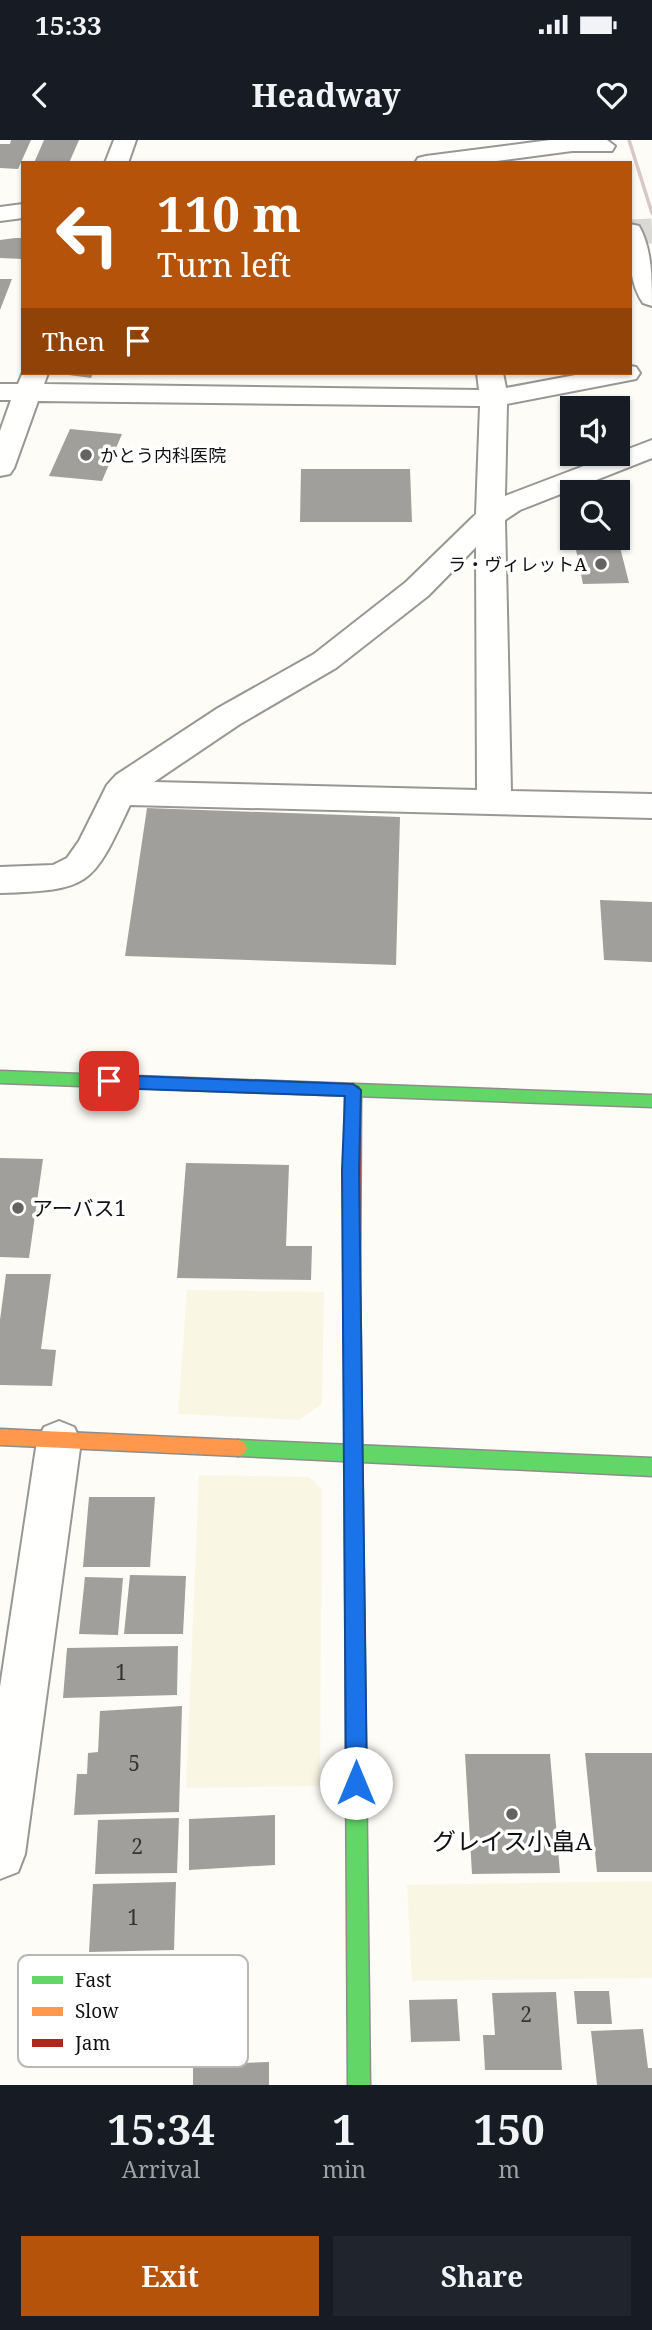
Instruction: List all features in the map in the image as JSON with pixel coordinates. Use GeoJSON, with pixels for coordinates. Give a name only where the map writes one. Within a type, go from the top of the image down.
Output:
{"type":"FeatureCollection","features":[{"type":"Feature","properties":{"kind":"street"},"geometry":{"type":"LineString","coordinates":[[117,161],[125,140]]}},
{"type":"Feature","properties":{"kind":"street"},"geometry":{"type":"LineString","coordinates":[[434,161],[464,154],[572,144],[606,149]]}},
{"type":"Feature","properties":{"kind":"street"},"geometry":{"type":"LineString","coordinates":[[0,214],[21,211]]}},
{"type":"Feature","properties":{"kind":"street"},"geometry":{"type":"LineString","coordinates":[[632,237],[652,298]]}},
{"type":"Feature","properties":{"kind":"street"},"geometry":{"type":"LineString","coordinates":[[632,371],[652,368]]}},
{"type":"Feature","properties":{"kind":"street"},"geometry":{"type":"LineString","coordinates":[[0,468],[21,386],[492,386],[599,375]]}},
{"type":"Feature","properties":{"kind":"street"},"geometry":{"type":"LineString","coordinates":[[492,386],[490,516],[494,800]]}},
{"type":"Feature","properties":{"kind":"street"},"geometry":{"type":"LineString","coordinates":[[0,880],[47,878],[72,873],[85,860],[119,793],[128,783],[229,716],[325,661],[417,589],[490,516],[510,504],[652,449]]}},
{"type":"Feature","properties":{"kind":"street"},"geometry":{"type":"LineString","coordinates":[[119,793],[494,800],[652,806]]}},
{"type":"Feature","properties":{"kind":"street"},"geometry":{"type":"LineString","coordinates":[[0,1077],[652,1101]]}},
{"type":"Feature","properties":{"kind":"street"},"geometry":{"type":"LineString","coordinates":[[353,1090],[351,1170],[359,2085]]}},
{"type":"Feature","properties":{"kind":"street"},"geometry":{"type":"LineString","coordinates":[[0,1437],[652,1467]]}},
{"type":"Feature","properties":{"kind":"street"},"geometry":{"type":"LineString","coordinates":[[0,1854],[60,1441]]}},
{"type":"Feature","properties":{"kind":"shaded area"},"geometry":{"type":"Polygon","coordinates":[[[187,1290],[324,1292],[322,1404],[299,1420],[178,1414],[187,1290]]]}},
{"type":"Feature","properties":{"kind":"shaded area"},"geometry":{"type":"Polygon","coordinates":[[[199,1475],[309,1477],[322,1489],[320,1786],[186,1788],[199,1475]]]}},
{"type":"Feature","properties":{"kind":"shaded area"},"geometry":{"type":"Polygon","coordinates":[[[652,1881],[652,1978],[412,1981],[407,1885],[652,1881]]]}},
{"type":"Feature","properties":{"kind":"building"},"geometry":{"type":"Polygon","coordinates":[[[11,140],[31,140],[18,169],[0,168],[0,144],[10,144],[11,140]]]}},
{"type":"Feature","properties":{"kind":"building"},"geometry":{"type":"Polygon","coordinates":[[[44,140],[79,140],[70,161],[35,161],[44,140]]]}},
{"type":"Feature","properties":{"kind":"building"},"geometry":{"type":"Polygon","coordinates":[[[21,238],[21,259],[0,258],[0,240],[21,238]]]}},
{"type":"Feature","properties":{"kind":"building"},"geometry":{"type":"Polygon","coordinates":[[[0,279],[12,279],[0,310],[0,279]]]}},
{"type":"Feature","properties":{"kind":"building"},"geometry":{"type":"Polygon","coordinates":[[[69,375],[92,375],[91,378],[69,375]]]}},
{"type":"Feature","properties":{"kind":"building","name":"かとう内科医院"},"geometry":{"type":"Polygon","coordinates":[[[70,429],[122,434],[102,481],[49,476],[70,429]]]}},
{"type":"Feature","properties":{"kind":"building"},"geometry":{"type":"Polygon","coordinates":[[[301,469],[410,469],[412,522],[300,522],[301,469]]]}},
{"type":"Feature","properties":{"kind":"building","name":"ラ・ヴィレットA"},"geometry":{"type":"Polygon","coordinates":[[[576,550],[621,550],[629,583],[583,584],[576,550]]]}},
{"type":"Feature","properties":{"kind":"building"},"geometry":{"type":"Polygon","coordinates":[[[147,808],[400,817],[396,965],[125,956],[147,808]]]}},
{"type":"Feature","properties":{"kind":"building"},"geometry":{"type":"Polygon","coordinates":[[[600,900],[652,902],[652,962],[604,960],[600,900]]]}},
{"type":"Feature","properties":{"kind":"building","name":"アーバス1"},"geometry":{"type":"Polygon","coordinates":[[[0,1158],[43,1159],[29,1258],[0,1257],[0,1158]]]}},
{"type":"Feature","properties":{"kind":"building"},"geometry":{"type":"Polygon","coordinates":[[[186,1163],[289,1165],[286,1246],[312,1246],[311,1280],[177,1278],[186,1163]]]}},
{"type":"Feature","properties":{"kind":"building"},"geometry":{"type":"Polygon","coordinates":[[[6,1274],[51,1274],[41,1349],[56,1350],[52,1386],[0,1385],[0,1320],[6,1274]]]}},
{"type":"Feature","properties":{"kind":"building"},"geometry":{"type":"Polygon","coordinates":[[[89,1497],[155,1497],[150,1567],[83,1567],[89,1497]]]}},
{"type":"Feature","properties":{"kind":"building"},"geometry":{"type":"Polygon","coordinates":[[[130,1575],[186,1576],[183,1634],[124,1634],[130,1575]]]}},
{"type":"Feature","properties":{"kind":"building"},"geometry":{"type":"Polygon","coordinates":[[[85,1577],[123,1578],[118,1635],[79,1634],[85,1577]]]}},
{"type":"Feature","properties":{"kind":"building"},"geometry":{"type":"Polygon","coordinates":[[[178,1646],[177,1695],[63,1698],[67,1648],[178,1646]]]}},
{"type":"Feature","properties":{"kind":"building"},"geometry":{"type":"Polygon","coordinates":[[[182,1706],[179,1812],[74,1815],[77,1774],[87,1774],[88,1753],[98,1752],[100,1711],[182,1706]]]}},
{"type":"Feature","properties":{"kind":"building","name":"グレイス小畠A"},"geometry":{"type":"Polygon","coordinates":[[[585,1753],[652,1753],[652,1872],[597,1872],[585,1753]]]}},
{"type":"Feature","properties":{"kind":"building","name":"グレイス小畠A"},"geometry":{"type":"Polygon","coordinates":[[[465,1754],[550,1754],[560,1873],[472,1874],[465,1754]]]}},
{"type":"Feature","properties":{"kind":"building"},"geometry":{"type":"Polygon","coordinates":[[[275,1815],[275,1865],[189,1870],[189,1819],[275,1815]]]}},
{"type":"Feature","properties":{"kind":"building"},"geometry":{"type":"Polygon","coordinates":[[[179,1818],[177,1873],[95,1874],[98,1820],[179,1818]]]}},
{"type":"Feature","properties":{"kind":"building"},"geometry":{"type":"Polygon","coordinates":[[[176,1882],[174,1950],[89,1952],[93,1884],[176,1882]]]}},
{"type":"Feature","properties":{"kind":"building"},"geometry":{"type":"Polygon","coordinates":[[[574,1991],[609,1991],[612,2024],[577,2024],[574,1991]]]}},
{"type":"Feature","properties":{"kind":"building"},"geometry":{"type":"Polygon","coordinates":[[[556,1992],[562,2070],[485,2070],[483,2035],[495,2035],[492,1993],[556,1992]]]}},
{"type":"Feature","properties":{"kind":"building"},"geometry":{"type":"Polygon","coordinates":[[[457,1999],[460,2041],[411,2042],[409,2000],[457,1999]]]}},
{"type":"Feature","properties":{"kind":"building"},"geometry":{"type":"Polygon","coordinates":[[[643,2029],[648,2068],[652,2068],[652,2085],[597,2085],[591,2031],[643,2029]]]}},
{"type":"Feature","properties":{"kind":"building"},"geometry":{"type":"Polygon","coordinates":[[[269,2062],[269,2085],[193,2085],[193,2067],[248,2067],[248,2063],[269,2062]]]}},
{"type":"Feature","properties":{"kind":"tunnel"},"geometry":{"type":"LineString","coordinates":[[632,232],[652,231]]}},
{"type":"Feature","properties":{"kind":"railway"},"geometry":{"type":"LineString","coordinates":[[629,140],[652,213]]}},
{"type":"Feature","properties":{"kind":"traffic: fast"},"geometry":{"type":"LineString","coordinates":[[0,1077],[652,1101]]}},
{"type":"Feature","properties":{"kind":"traffic: fast"},"geometry":{"type":"LineString","coordinates":[[238,1448],[652,1467]]}},
{"type":"Feature","properties":{"kind":"traffic: fast"},"geometry":{"type":"LineString","coordinates":[[356,1761],[359,2085]]}},
{"type":"Feature","properties":{"kind":"traffic: slow"},"geometry":{"type":"LineString","coordinates":[[352,1285],[356,1761]]}},
{"type":"Feature","properties":{"kind":"traffic: slow"},"geometry":{"type":"LineString","coordinates":[[0,1437],[238,1448]]}},
{"type":"Feature","properties":{"kind":"traffic: jam"},"geometry":{"type":"LineString","coordinates":[[352,1285],[353,1090]]}},
{"type":"Feature","properties":{"kind":"place","name":"かとう内科医院"},"geometry":{"type":"Point","coordinates":[86,455]}},
{"type":"Feature","properties":{"kind":"place","name":"ラ・ヴィレットA"},"geometry":{"type":"Point","coordinates":[601,564]}},
{"type":"Feature","properties":{"kind":"place","name":"アーバス1"},"geometry":{"type":"Point","coordinates":[18,1208]}},
{"type":"Feature","properties":{"kind":"place","name":"グレイス小畠A"},"geometry":{"type":"Point","coordinates":[512,1814]}},
{"type":"Feature","properties":{"kind":"route"},"geometry":{"type":"LineString","coordinates":[[109,1081],[353,1090],[351,1170],[356,1783]]}}]}
